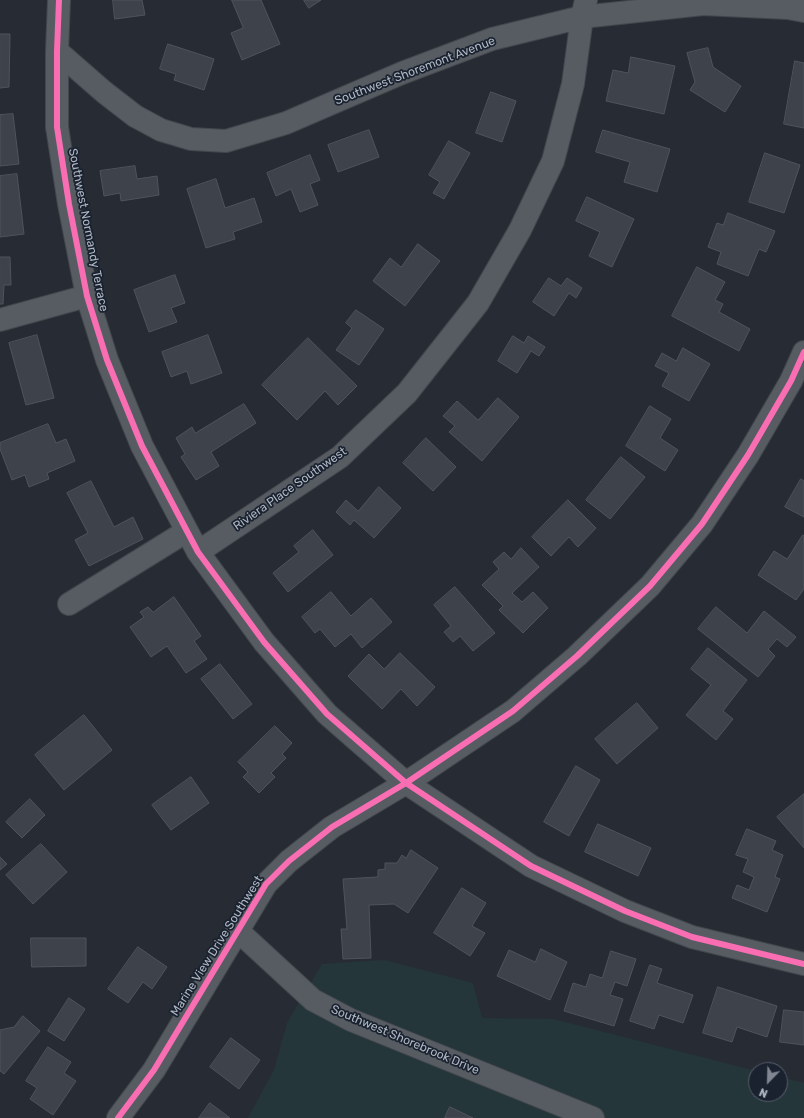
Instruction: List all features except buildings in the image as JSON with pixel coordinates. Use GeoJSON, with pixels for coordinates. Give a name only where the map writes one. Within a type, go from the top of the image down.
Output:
{"type":"FeatureCollection","features":[{"type":"Feature","properties":{"kind":"street","name":"Southwest Normandy Terrace"},"geometry":{"type":"LineString","coordinates":[[59,0],[57,127],[69,204],[87,296],[106,360],[142,446],[198,552],[264,642],[327,714],[406,783],[531,866],[625,912],[692,937],[802,959]]}},
{"type":"Feature","properties":{"kind":"street","name":"Southwest Shoremont Avenue"},"geometry":{"type":"LineString","coordinates":[[57,51],[104,92],[136,116],[161,130],[191,139],[226,141],[286,123],[402,73],[492,39],[584,9],[639,10],[703,4],[804,10]]}},
{"type":"Feature","properties":{"kind":"street","name":"Riviera Place Southwest"},"geometry":{"type":"LineString","coordinates":[[198,552],[340,457],[407,393],[478,303],[520,230],[553,161],[573,84],[584,9]]}},
{"type":"Feature","properties":{"kind":"street"},"geometry":{"type":"LineString","coordinates":[[0,320],[87,296]]}},
{"type":"Feature","properties":{"kind":"street","name":"Marine View Drive Southwest"},"geometry":{"type":"LineString","coordinates":[[118,1118],[154,1070],[266,884],[289,861],[332,827],[406,783],[513,711],[577,656],[650,586],[702,524],[748,455],[791,381],[804,352]]}},
{"type":"Feature","properties":{"kind":"street"},"geometry":{"type":"LineString","coordinates":[[69,604],[187,531]]}},
{"type":"Feature","properties":{"kind":"street","name":"Southwest Shorebrook Drive"},"geometry":{"type":"LineString","coordinates":[[237,930],[313,1000],[351,1020],[593,1118]]}},
{"type":"Feature","properties":{"kind":"shaded area"},"geometry":{"type":"Polygon","coordinates":[[[384,960],[473,983],[482,1018],[553,1019],[748,1069],[748,1102],[788,1102],[788,1079],[804,1083],[804,1118],[248,1118],[274,1070],[287,1023],[322,964],[384,960]]]}},
{"type":"Feature","properties":{"kind":"cycle path"},"geometry":{"type":"LineString","coordinates":[[59,0],[57,127],[69,204],[87,296],[107,360],[142,446],[198,552],[264,642],[327,714],[406,783],[531,866],[625,911],[692,937],[804,964]]}},
{"type":"Feature","properties":{"kind":"cycle path"},"geometry":{"type":"LineString","coordinates":[[118,1118],[154,1070],[266,884],[289,861],[332,827],[406,783],[513,711],[577,656],[650,586],[702,524],[748,455],[791,381],[804,352]]}}]}
